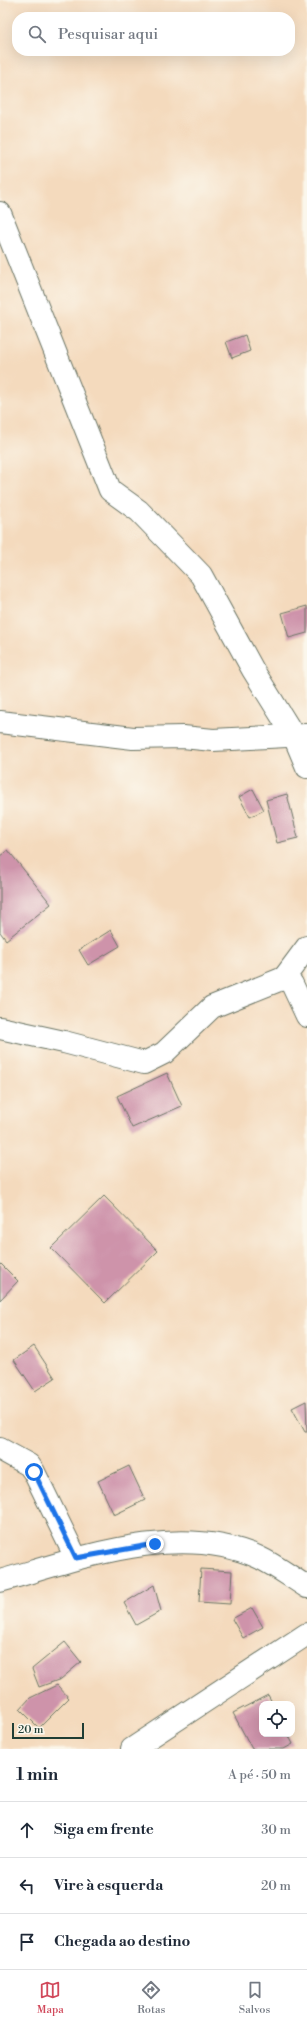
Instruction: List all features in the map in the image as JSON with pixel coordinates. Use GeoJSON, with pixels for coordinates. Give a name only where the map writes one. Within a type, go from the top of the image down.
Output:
{"type":"FeatureCollection","features":[{"type":"Feature","properties":{"kind":"street"},"geometry":{"type":"LineString","coordinates":[[0,213],[110,490],[139,511],[201,575],[253,670],[300,736],[307,767]]}},
{"type":"Feature","properties":{"kind":"street"},"geometry":{"type":"LineString","coordinates":[[0,722],[133,738],[183,737],[213,740],[300,736]]}},
{"type":"Feature","properties":{"kind":"street"},"geometry":{"type":"LineString","coordinates":[[0,1028],[64,1042],[144,1063],[164,1053],[212,1007],[284,978],[307,947]]}},
{"type":"Feature","properties":{"kind":"street"},"geometry":{"type":"LineString","coordinates":[[284,978],[292,984],[307,1016]]}},
{"type":"Feature","properties":{"kind":"street"},"geometry":{"type":"LineString","coordinates":[[0,1449],[29,1465],[34,1472],[76,1558]]}},
{"type":"Feature","properties":{"kind":"street"},"geometry":{"type":"LineString","coordinates":[[0,1582],[76,1558],[155,1544],[200,1543],[228,1547],[258,1557],[307,1587]]}},
{"type":"Feature","properties":{"kind":"street"},"geometry":{"type":"LineString","coordinates":[[132,1749],[307,1634]]}},
{"type":"Feature","properties":{"kind":"building"},"geometry":{"type":"Polygon","coordinates":[[[245,335],[250,351],[232,358],[226,342],[245,335]]]}},
{"type":"Feature","properties":{"kind":"building"},"geometry":{"type":"Polygon","coordinates":[[[307,606],[307,633],[289,638],[282,613],[307,606]]]}},
{"type":"Feature","properties":{"kind":"building"},"geometry":{"type":"Polygon","coordinates":[[[253,789],[264,810],[250,817],[239,797],[253,789]]]}},
{"type":"Feature","properties":{"kind":"building"},"geometry":{"type":"Polygon","coordinates":[[[287,794],[298,838],[277,843],[266,800],[287,794]]]}},
{"type":"Feature","properties":{"kind":"building"},"geometry":{"type":"Polygon","coordinates":[[[8,850],[51,904],[6,940],[0,932],[0,856],[8,850]]]}},
{"type":"Feature","properties":{"kind":"building"},"geometry":{"type":"Polygon","coordinates":[[[111,930],[120,946],[88,965],[79,950],[111,930]]]}},
{"type":"Feature","properties":{"kind":"building"},"geometry":{"type":"Polygon","coordinates":[[[167,1073],[182,1106],[132,1128],[117,1096],[167,1073]]]}},
{"type":"Feature","properties":{"kind":"building"},"geometry":{"type":"Polygon","coordinates":[[[104,1196],[158,1251],[105,1303],[51,1248],[104,1196]]]}},
{"type":"Feature","properties":{"kind":"building"},"geometry":{"type":"Polygon","coordinates":[[[0,1263],[18,1281],[0,1300],[0,1263]]]}},
{"type":"Feature","properties":{"kind":"building"},"geometry":{"type":"Polygon","coordinates":[[[34,1346],[55,1378],[35,1391],[14,1360],[34,1346]]]}},
{"type":"Feature","properties":{"kind":"building"},"geometry":{"type":"Polygon","coordinates":[[[306,1401],[307,1432],[305,1432],[292,1408],[306,1401]]]}},
{"type":"Feature","properties":{"kind":"building"},"geometry":{"type":"Polygon","coordinates":[[[129,1466],[145,1500],[114,1515],[98,1481],[129,1466]]]}},
{"type":"Feature","properties":{"kind":"building"},"geometry":{"type":"Polygon","coordinates":[[[201,1569],[232,1571],[230,1604],[199,1602],[201,1569]]]}},
{"type":"Feature","properties":{"kind":"building"},"geometry":{"type":"Polygon","coordinates":[[[154,1585],[161,1611],[136,1625],[124,1603],[154,1585]]]}},
{"type":"Feature","properties":{"kind":"building"},"geometry":{"type":"Polygon","coordinates":[[[252,1608],[263,1627],[243,1638],[232,1619],[252,1608]]]}},
{"type":"Feature","properties":{"kind":"building"},"geometry":{"type":"Polygon","coordinates":[[[65,1642],[81,1662],[61,1679],[39,1687],[32,1669],[65,1642]]]}},
{"type":"Feature","properties":{"kind":"building"},"geometry":{"type":"Polygon","coordinates":[[[57,1685],[69,1698],[39,1728],[20,1709],[30,1698],[57,1685]]]}},
{"type":"Feature","properties":{"kind":"building"},"geometry":{"type":"Polygon","coordinates":[[[268,1695],[271,1701],[259,1701],[259,1737],[290,1737],[293,1744],[284,1749],[252,1749],[233,1713],[268,1695]]]}},
{"type":"Feature","properties":{"kind":"route"},"geometry":{"type":"LineString","coordinates":[[34,1472],[76,1558],[155,1544]]}}]}
